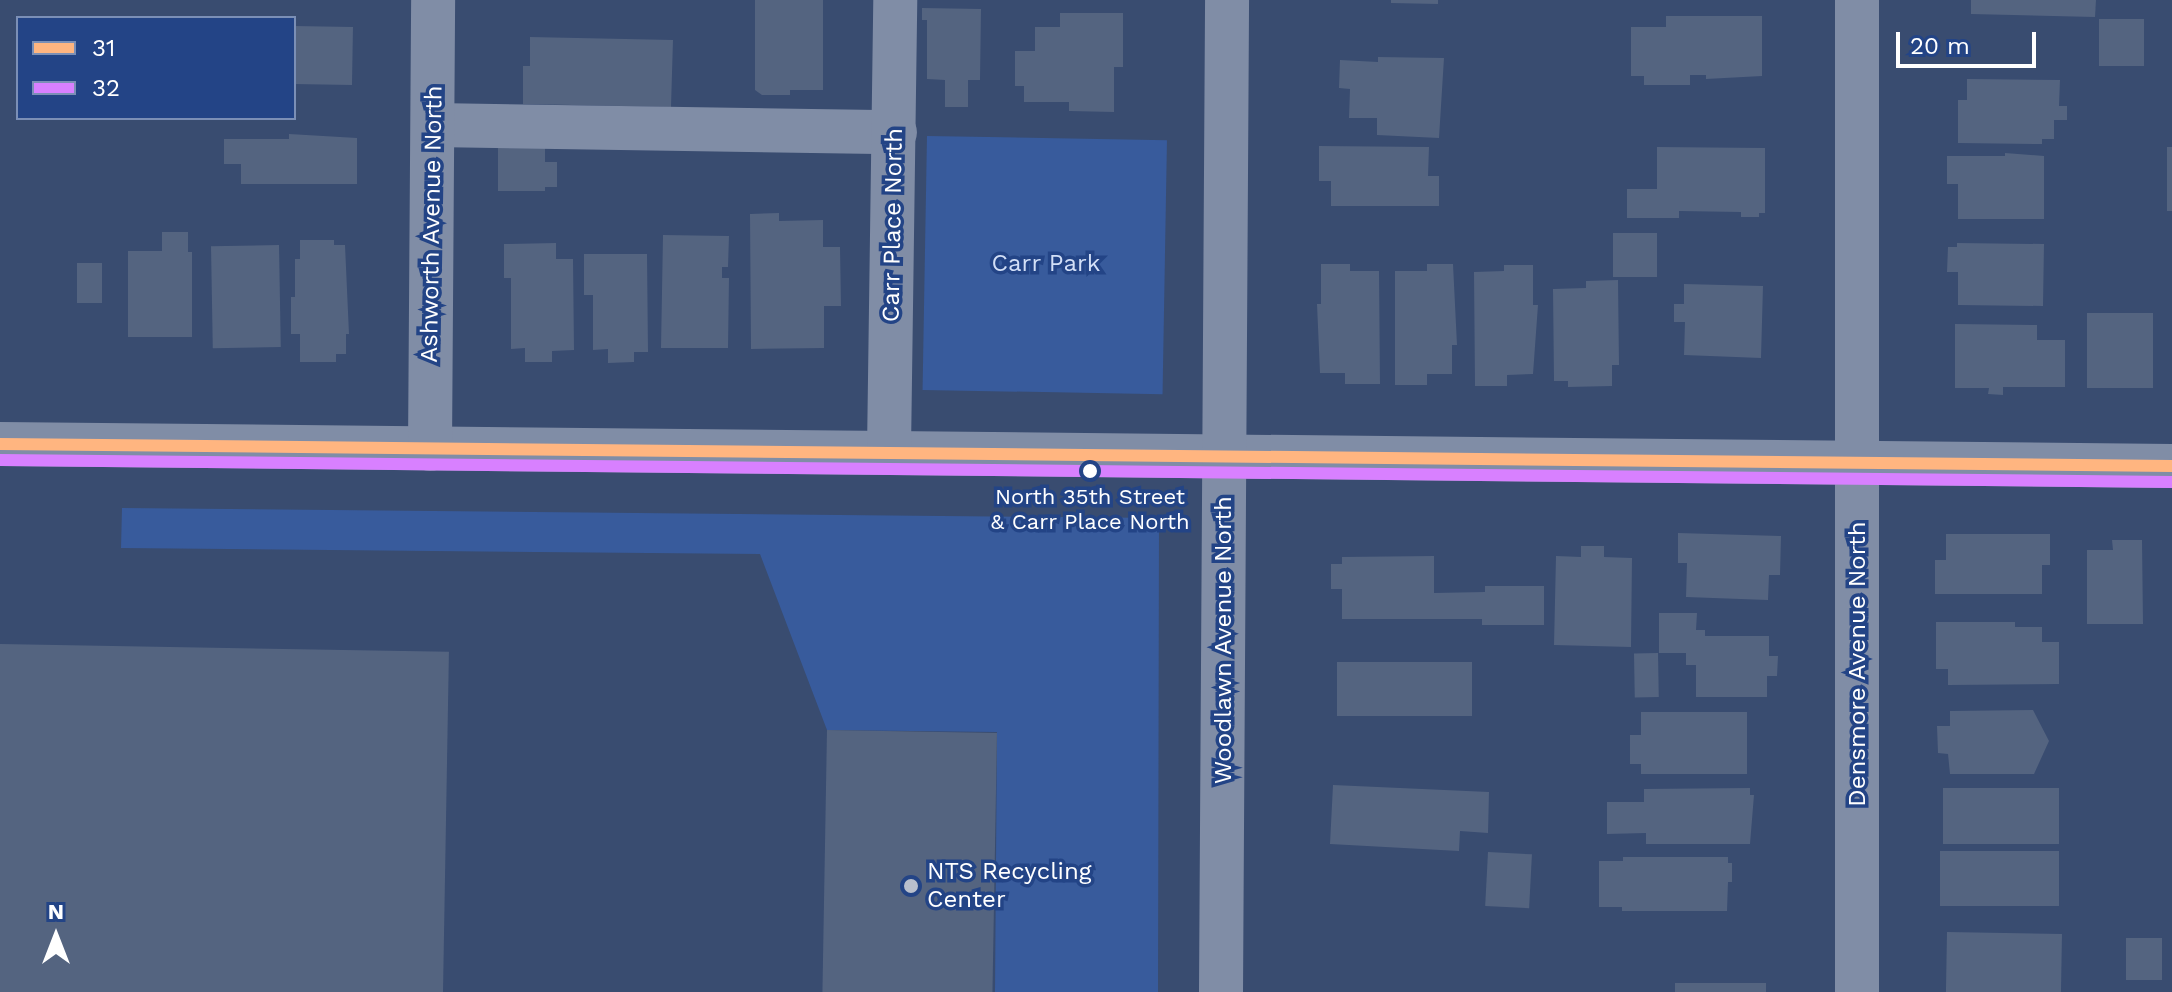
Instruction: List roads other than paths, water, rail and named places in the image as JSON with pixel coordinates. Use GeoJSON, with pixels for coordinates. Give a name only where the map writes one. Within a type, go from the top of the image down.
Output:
{"type":"FeatureCollection","features":[{"type":"Feature","properties":{"kind":"street","name":"Ashworth Avenue North"},"geometry":{"type":"LineString","coordinates":[[430,449],[433,0]]}},
{"type":"Feature","properties":{"kind":"street","name":"Carr Place North"},"geometry":{"type":"LineString","coordinates":[[889,450],[895,0]]}},
{"type":"Feature","properties":{"kind":"street","name":"Woodlawn Avenue North"},"geometry":{"type":"LineString","coordinates":[[1221,992],[1227,0]]}},
{"type":"Feature","properties":{"kind":"street","name":"Densmore Avenue North"},"geometry":{"type":"LineString","coordinates":[[1857,0],[1857,992]]}},
{"type":"Feature","properties":{"kind":"street"},"geometry":{"type":"LineString","coordinates":[[434,125],[895,132]]}},
{"type":"Feature","properties":{"kind":"street"},"geometry":{"type":"LineString","coordinates":[[0,444],[889,450],[1225,457],[2172,466]]}},
{"type":"Feature","properties":{"kind":"place","name":"North 35th Street & Carr Place North"},"geometry":{"type":"Point","coordinates":[1090,471]}},
{"type":"Feature","properties":{"kind":"place","name":"NTS Recycling Center"},"geometry":{"type":"Point","coordinates":[911,886]}},
{"type":"Feature","properties":{"kind":"park label","name":"Carr Park"},"geometry":{"type":"Point","coordinates":[1046,264]}}]}
